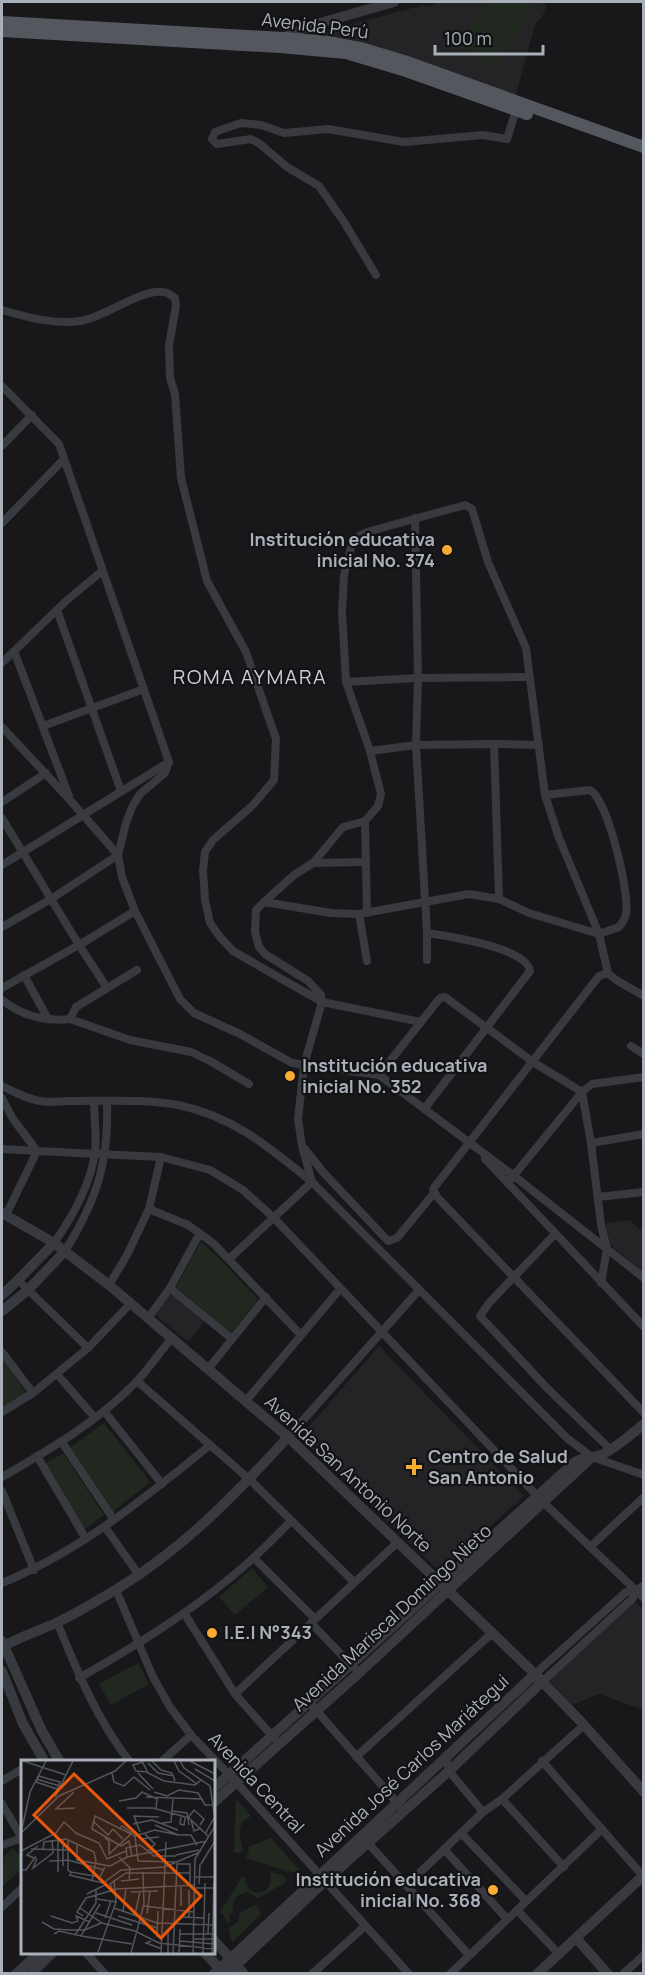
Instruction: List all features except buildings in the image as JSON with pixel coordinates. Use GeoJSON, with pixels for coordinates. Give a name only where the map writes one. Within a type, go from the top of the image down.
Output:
{"type":"FeatureCollection","features":[{"type":"Feature","properties":{"kind":"main road","name":"Avenida Perú"},"geometry":{"type":"LineString","coordinates":[[2,22],[282,42],[346,53],[406,71],[644,155]]}},
{"type":"Feature","properties":{"kind":"main road","name":"Avenida Perú"},"geometry":{"type":"LineString","coordinates":[[2,31],[337,44],[392,57],[644,147]]}},
{"type":"Feature","properties":{"kind":"street"},"geometry":{"type":"LineString","coordinates":[[282,42],[306,27],[394,2]]}},
{"type":"Feature","properties":{"kind":"street"},"geometry":{"type":"LineString","coordinates":[[376,275],[319,186],[287,167],[251,139],[217,144],[212,140],[215,132],[241,123],[261,125],[284,133],[328,129],[404,142],[483,135],[507,139],[516,110]]}},
{"type":"Feature","properties":{"kind":"street"},"geometry":{"type":"LineString","coordinates":[[2,310],[25,317],[57,322],[81,321],[156,292],[164,292],[175,298],[176,306],[169,345],[170,378],[175,394],[181,478],[207,581],[246,652],[276,739],[274,780],[253,805],[213,840],[205,852],[203,871],[205,900],[210,923],[233,951],[322,1002],[421,1022]]}},
{"type":"Feature","properties":{"kind":"street"},"geometry":{"type":"LineString","coordinates":[[2,386],[59,444],[169,762],[165,773],[140,794],[132,807],[118,855],[122,877],[135,911],[180,999],[194,1013],[240,1034],[292,1063],[379,1075],[514,1176],[644,1278]]}},
{"type":"Feature","properties":{"kind":"street"},"geometry":{"type":"LineString","coordinates":[[2,446],[32,415]]}},
{"type":"Feature","properties":{"kind":"street"},"geometry":{"type":"LineString","coordinates":[[2,523],[64,459]]}},
{"type":"Feature","properties":{"kind":"street"},"geometry":{"type":"LineString","coordinates":[[312,1182],[302,1146],[298,1119],[304,1065],[322,1002],[321,995],[308,981],[259,947],[255,932],[256,910],[294,875],[313,863],[343,827],[364,821],[378,806],[381,794],[378,777],[346,682],[342,612],[344,575],[352,544],[359,536],[465,505],[472,509],[488,562],[526,648],[545,795],[559,838],[599,934],[608,974],[644,996]]}},
{"type":"Feature","properties":{"kind":"street"},"geometry":{"type":"LineString","coordinates":[[415,518],[418,678],[416,745],[427,960]]}},
{"type":"Feature","properties":{"kind":"street"},"geometry":{"type":"LineString","coordinates":[[2,663],[102,571]]}},
{"type":"Feature","properties":{"kind":"street"},"geometry":{"type":"LineString","coordinates":[[57,610],[121,791]]}},
{"type":"Feature","properties":{"kind":"street"},"geometry":{"type":"LineString","coordinates":[[14,651],[70,800]]}},
{"type":"Feature","properties":{"kind":"street"},"geometry":{"type":"LineString","coordinates":[[346,682],[418,678],[529,677]]}},
{"type":"Feature","properties":{"kind":"street"},"geometry":{"type":"LineString","coordinates":[[43,726],[144,689]]}},
{"type":"Feature","properties":{"kind":"street"},"geometry":{"type":"LineString","coordinates":[[2,727],[5,737],[46,773],[118,855]]}},
{"type":"Feature","properties":{"kind":"street"},"geometry":{"type":"LineString","coordinates":[[494,744],[499,899]]}},
{"type":"Feature","properties":{"kind":"street"},"geometry":{"type":"LineString","coordinates":[[370,751],[416,745],[539,745]]}},
{"type":"Feature","properties":{"kind":"street"},"geometry":{"type":"LineString","coordinates":[[2,865],[169,762]]}},
{"type":"Feature","properties":{"kind":"street"},"geometry":{"type":"LineString","coordinates":[[2,802],[46,773]]}},
{"type":"Feature","properties":{"kind":"street"},"geometry":{"type":"LineString","coordinates":[[264,902],[331,913],[363,913],[469,894],[499,899],[529,913],[599,934],[620,927],[627,913],[621,866],[611,828],[598,796],[590,790],[545,795]]}},
{"type":"Feature","properties":{"kind":"street"},"geometry":{"type":"LineString","coordinates":[[2,818],[107,988]]}},
{"type":"Feature","properties":{"kind":"street"},"geometry":{"type":"LineString","coordinates":[[364,821],[363,913],[367,961]]}},
{"type":"Feature","properties":{"kind":"street"},"geometry":{"type":"LineString","coordinates":[[2,927],[51,899],[118,855]]}},
{"type":"Feature","properties":{"kind":"street"},"geometry":{"type":"LineString","coordinates":[[313,863],[365,862]]}},
{"type":"Feature","properties":{"kind":"street"},"geometry":{"type":"LineString","coordinates":[[2,988],[135,911]]}},
{"type":"Feature","properties":{"kind":"street"},"geometry":{"type":"LineString","coordinates":[[425,1108],[530,971],[530,965],[526,960],[507,951],[456,937],[427,933]]}},
{"type":"Feature","properties":{"kind":"street"},"geometry":{"type":"LineString","coordinates":[[69,1019],[76,1007],[137,970]]}},
{"type":"Feature","properties":{"kind":"street"},"geometry":{"type":"LineString","coordinates":[[302,1146],[323,1172],[388,1241],[397,1238],[434,1193],[436,1183],[599,976],[608,974]]}},
{"type":"Feature","properties":{"kind":"street"},"geometry":{"type":"LineString","coordinates":[[24,975],[48,1019]]}},
{"type":"Feature","properties":{"kind":"street"},"geometry":{"type":"LineString","coordinates":[[379,1075],[440,998],[445,997],[533,1062],[582,1092],[601,1225],[607,1249],[601,1283]]}},
{"type":"Feature","properties":{"kind":"street"},"geometry":{"type":"LineString","coordinates":[[2,1000],[14,1010],[26,1015],[48,1019],[69,1019],[130,1040],[191,1052],[249,1084]]}},
{"type":"Feature","properties":{"kind":"street"},"geometry":{"type":"LineString","coordinates":[[631,1046],[644,1054]]}},
{"type":"Feature","properties":{"kind":"street"},"geometry":{"type":"LineString","coordinates":[[508,1183],[582,1092],[592,1084],[644,1077]]}},
{"type":"Feature","properties":{"kind":"street"},"geometry":{"type":"LineString","coordinates":[[2,1086],[40,1101],[107,1101],[177,1105],[205,1112],[238,1126],[267,1145],[312,1182],[568,1439],[592,1456],[644,1475]]}},
{"type":"Feature","properties":{"kind":"street"},"geometry":{"type":"LineString","coordinates":[[2,1098],[13,1119],[38,1150]]}},
{"type":"Feature","properties":{"kind":"street"},"geometry":{"type":"LineString","coordinates":[[2,1295],[54,1243],[72,1218],[86,1188],[95,1153],[94,1101]]}},
{"type":"Feature","properties":{"kind":"street"},"geometry":{"type":"LineString","coordinates":[[2,1311],[28,1290],[65,1251],[83,1223],[96,1191],[105,1154],[108,1126],[107,1101]]}},
{"type":"Feature","properties":{"kind":"street"},"geometry":{"type":"LineString","coordinates":[[2,1120],[13,1119]]}},
{"type":"Feature","properties":{"kind":"street"},"geometry":{"type":"LineString","coordinates":[[591,1143],[644,1134]]}},
{"type":"Feature","properties":{"kind":"street"},"geometry":{"type":"LineString","coordinates":[[469,1143],[644,1327]]}},
{"type":"Feature","properties":{"kind":"street"},"geometry":{"type":"LineString","coordinates":[[2,1149],[161,1157],[210,1170],[243,1190],[274,1218],[540,1499],[644,1598]]}},
{"type":"Feature","properties":{"kind":"street"},"geometry":{"type":"LineString","coordinates":[[4,1214],[38,1150]]}},
{"type":"Feature","properties":{"kind":"street"},"geometry":{"type":"LineString","coordinates":[[109,1285],[127,1255],[149,1209],[161,1157]]}},
{"type":"Feature","properties":{"kind":"street"},"geometry":{"type":"LineString","coordinates":[[229,1259],[312,1182]]}},
{"type":"Feature","properties":{"kind":"street"},"geometry":{"type":"LineString","coordinates":[[597,1197],[644,1192]]}},
{"type":"Feature","properties":{"kind":"street"},"geometry":{"type":"LineString","coordinates":[[434,1193],[644,1413]]}},
{"type":"Feature","properties":{"kind":"street"},"geometry":{"type":"LineString","coordinates":[[149,1209],[188,1225],[213,1243],[302,1335]]}},
{"type":"Feature","properties":{"kind":"street","name":"Avenida San Antonio Norte"},"geometry":{"type":"LineString","coordinates":[[4,1214],[54,1243],[109,1285],[288,1437],[538,1678],[644,1792]]}},
{"type":"Feature","properties":{"kind":"street"},"geometry":{"type":"LineString","coordinates":[[148,1318],[170,1288],[200,1233]]}},
{"type":"Feature","properties":{"kind":"street"},"geometry":{"type":"LineString","coordinates":[[555,1234],[513,1276],[480,1316],[547,1388],[611,1450]]}},
{"type":"Feature","properties":{"kind":"street"},"geometry":{"type":"LineString","coordinates":[[18,1280],[88,1348]]}},
{"type":"Feature","properties":{"kind":"street"},"geometry":{"type":"LineString","coordinates":[[170,1288],[232,1339]]}},
{"type":"Feature","properties":{"kind":"street"},"geometry":{"type":"LineString","coordinates":[[245,1402],[340,1289]]}},
{"type":"Feature","properties":{"kind":"street"},"geometry":{"type":"LineString","coordinates":[[59,1760],[42,1731],[2,1644],[57,1622],[116,1590],[183,1542],[215,1514],[249,1479],[382,1333],[418,1290]]}},
{"type":"Feature","properties":{"kind":"street"},"geometry":{"type":"LineString","coordinates":[[208,1369],[266,1297]]}},
{"type":"Feature","properties":{"kind":"street"},"geometry":{"type":"LineString","coordinates":[[2,1412],[33,1394],[88,1348],[131,1303]]}},
{"type":"Feature","properties":{"kind":"street"},"geometry":{"type":"LineString","coordinates":[[2,1477],[38,1456],[104,1411],[137,1381],[172,1338]]}},
{"type":"Feature","properties":{"kind":"street"},"geometry":{"type":"LineString","coordinates":[[2,1352],[33,1394]]}},
{"type":"Feature","properties":{"kind":"street"},"geometry":{"type":"LineString","coordinates":[[57,1374],[95,1418]]}},
{"type":"Feature","properties":{"kind":"street"},"geometry":{"type":"LineString","coordinates":[[137,1381],[249,1479],[354,1582]]}},
{"type":"Feature","properties":{"kind":"street"},"geometry":{"type":"LineString","coordinates":[[104,1411],[162,1484]]}},
{"type":"Feature","properties":{"kind":"street","name":"Avenida Mariscal Domingo Nieto"},"geometry":{"type":"LineString","coordinates":[[214,1802],[233,1778],[312,1707],[359,1673],[444,1587],[540,1499],[584,1466],[592,1456],[611,1450],[644,1424]]}},
{"type":"Feature","properties":{"kind":"street"},"geometry":{"type":"LineString","coordinates":[[61,1441],[114,1520]]}},
{"type":"Feature","properties":{"kind":"street"},"geometry":{"type":"LineString","coordinates":[[2,1583],[34,1570],[105,1527],[210,1445]]}},
{"type":"Feature","properties":{"kind":"street"},"geometry":{"type":"LineString","coordinates":[[38,1456],[86,1539]]}},
{"type":"Feature","properties":{"kind":"street"},"geometry":{"type":"LineString","coordinates":[[2,1491],[34,1570]]}},
{"type":"Feature","properties":{"kind":"street"},"geometry":{"type":"LineString","coordinates":[[590,1547],[644,1497]]}},
{"type":"Feature","properties":{"kind":"street"},"geometry":{"type":"LineString","coordinates":[[79,1678],[138,1644],[184,1613],[254,1558],[291,1521]]}},
{"type":"Feature","properties":{"kind":"street"},"geometry":{"type":"LineString","coordinates":[[105,1527],[139,1575]]}},
{"type":"Feature","properties":{"kind":"street"},"geometry":{"type":"LineString","coordinates":[[235,1694],[398,1542]]}},
{"type":"Feature","properties":{"kind":"street"},"geometry":{"type":"LineString","coordinates":[[254,1558],[359,1673]]}},
{"type":"Feature","properties":{"kind":"street","name":"Avenida José Carlos Mariátegui"},"geometry":{"type":"LineString","coordinates":[[323,1878],[368,1843],[446,1759],[633,1598],[636,1590],[644,1585]]}},
{"type":"Feature","properties":{"kind":"street","name":"Avenida Mariscal Domingo Nieto"},"geometry":{"type":"LineString","coordinates":[[312,1707],[351,1664],[444,1587]]}},
{"type":"Feature","properties":{"kind":"street","name":"Avenida Central"},"geometry":{"type":"LineString","coordinates":[[116,1590],[153,1677],[170,1707],[191,1735],[233,1778],[409,1974]]}},
{"type":"Feature","properties":{"kind":"street"},"geometry":{"type":"LineString","coordinates":[[184,1613],[235,1694],[276,1740]]}},
{"type":"Feature","properties":{"kind":"street"},"geometry":{"type":"LineString","coordinates":[[57,1622],[79,1678],[106,1728],[129,1760]]}},
{"type":"Feature","properties":{"kind":"street"},"geometry":{"type":"LineString","coordinates":[[356,1757],[491,1634]]}},
{"type":"Feature","properties":{"kind":"street"},"geometry":{"type":"LineString","coordinates":[[2,1671],[23,1724],[41,1760]]}},
{"type":"Feature","properties":{"kind":"street","name":"Avenida José Carlos Mariátegui"},"geometry":{"type":"LineString","coordinates":[[221,1972],[400,1807],[449,1771],[538,1678]]}},
{"type":"Feature","properties":{"kind":"street"},"geometry":{"type":"LineString","coordinates":[[312,1707],[400,1807]]}},
{"type":"Feature","properties":{"kind":"street"},"geometry":{"type":"LineString","coordinates":[[407,1885],[483,1812],[502,1799],[584,1725]]}},
{"type":"Feature","properties":{"kind":"street"},"geometry":{"type":"LineString","coordinates":[[163,1760],[191,1735]]}},
{"type":"Feature","properties":{"kind":"street"},"geometry":{"type":"LineString","coordinates":[[446,1759],[449,1771],[483,1812]]}},
{"type":"Feature","properties":{"kind":"street"},"geometry":{"type":"LineString","coordinates":[[537,1974],[643,1876],[542,1761]]}},
{"type":"Feature","properties":{"kind":"street"},"geometry":{"type":"LineString","coordinates":[[2,1781],[21,1770]]}},
{"type":"Feature","properties":{"kind":"street","name":"Avenida Mariscal Domingo Nieto"},"geometry":{"type":"LineString","coordinates":[[214,1788],[233,1778]]}},
{"type":"Feature","properties":{"kind":"street"},"geometry":{"type":"LineString","coordinates":[[502,1799],[564,1867]]}},
{"type":"Feature","properties":{"kind":"street"},"geometry":{"type":"LineString","coordinates":[[3,1808],[21,1836]]}},
{"type":"Feature","properties":{"kind":"street"},"geometry":{"type":"LineString","coordinates":[[450,1974],[602,1830]]}},
{"type":"Feature","properties":{"kind":"street"},"geometry":{"type":"LineString","coordinates":[[461,1833],[526,1901]]}},
{"type":"Feature","properties":{"kind":"street"},"geometry":{"type":"LineString","coordinates":[[2,1845],[21,1838]]}},
{"type":"Feature","properties":{"kind":"street"},"geometry":{"type":"LineString","coordinates":[[368,1843],[469,1955]]}},
{"type":"Feature","properties":{"kind":"street"},"geometry":{"type":"LineString","coordinates":[[444,1850],[507,1919]]}},
{"type":"Feature","properties":{"kind":"street"},"geometry":{"type":"LineString","coordinates":[[2,1907],[21,1889]]}},
{"type":"Feature","properties":{"kind":"street"},"geometry":{"type":"LineString","coordinates":[[517,1910],[559,1954]]}},
{"type":"Feature","properties":{"kind":"street"},"geometry":{"type":"LineString","coordinates":[[316,1972],[365,1926]]}},
{"type":"Feature","properties":{"kind":"street"},"geometry":{"type":"LineString","coordinates":[[576,1938],[608,1974]]}},
{"type":"Feature","properties":{"kind":"street"},"geometry":{"type":"LineString","coordinates":[[214,1940],[244,1974]]}},
{"type":"Feature","properties":{"kind":"street"},"geometry":{"type":"LineString","coordinates":[[16,1974],[39,1954]]}},
{"type":"Feature","properties":{"kind":"street"},"geometry":{"type":"LineString","coordinates":[[31,1974],[52,1954]]}},
{"type":"Feature","properties":{"kind":"street"},"geometry":{"type":"LineString","coordinates":[[86,1954],[105,1974]]}},
{"type":"Feature","properties":{"kind":"street"},"geometry":{"type":"LineString","coordinates":[[205,1954],[221,1972]]}},
{"type":"Feature","properties":{"kind":"street"},"geometry":{"type":"LineString","coordinates":[[623,1974],[644,1955]]}},
{"type":"Feature","properties":{"kind":"shaded area"},"geometry":{"type":"Polygon","coordinates":[[[439,2],[546,2],[545,12],[535,25],[515,98],[310,35],[424,5],[432,6],[439,2]]]}},
{"type":"Feature","properties":{"kind":"shaded area"},"geometry":{"type":"Polygon","coordinates":[[[486,2],[537,3],[494,70],[457,46],[486,2]]]}},
{"type":"Feature","properties":{"kind":"shaded area"},"geometry":{"type":"Polygon","coordinates":[[[630,1220],[643,1232],[643,1272],[605,1240],[606,1223],[630,1220]]]}},
{"type":"Feature","properties":{"kind":"shaded area"},"geometry":{"type":"Polygon","coordinates":[[[201,1242],[258,1299],[231,1333],[176,1287],[201,1242]]]}},
{"type":"Feature","properties":{"kind":"shaded area"},"geometry":{"type":"Polygon","coordinates":[[[171,1293],[205,1321],[188,1342],[154,1314],[171,1293]]]}},
{"type":"Feature","properties":{"kind":"shaded area","name":"Centro de Salud San Antonio"},"geometry":{"type":"Polygon","coordinates":[[[379,1346],[524,1496],[440,1572],[300,1437],[379,1346]]]}},
{"type":"Feature","properties":{"kind":"shaded area"},"geometry":{"type":"Polygon","coordinates":[[[2,1358],[26,1393],[2,1409],[2,1358]]]}},
{"type":"Feature","properties":{"kind":"shaded area"},"geometry":{"type":"Polygon","coordinates":[[[104,1423],[150,1482],[110,1514],[68,1449],[104,1423]]]}},
{"type":"Feature","properties":{"kind":"shaded area"},"geometry":{"type":"Polygon","coordinates":[[[63,1453],[104,1515],[85,1529],[44,1464],[63,1453]]]}},
{"type":"Feature","properties":{"kind":"shaded area"},"geometry":{"type":"Polygon","coordinates":[[[252,1568],[268,1587],[235,1615],[219,1597],[252,1568]]]}},
{"type":"Feature","properties":{"kind":"shaded area"},"geometry":{"type":"Polygon","coordinates":[[[636,1602],[643,1610],[643,1710],[599,1694],[572,1705],[550,1681],[553,1672],[632,1603],[636,1602]]]}},
{"type":"Feature","properties":{"kind":"shaded area"},"geometry":{"type":"Polygon","coordinates":[[[138,1663],[149,1684],[111,1705],[99,1684],[138,1663]]]}},
{"type":"Feature","properties":{"kind":"shaded area"},"geometry":{"type":"Polygon","coordinates":[[[236,1799],[251,1816],[242,1822],[239,1833],[243,1852],[234,1853],[236,1799]]]}},
{"type":"Feature","properties":{"kind":"shaded area"},"geometry":{"type":"Polygon","coordinates":[[[271,1838],[302,1873],[287,1871],[246,1858],[249,1852],[248,1847],[271,1838]]]}},
{"type":"Feature","properties":{"kind":"shaded area"},"geometry":{"type":"Polygon","coordinates":[[[13,1848],[21,1857],[21,1870],[2,1887],[2,1858],[13,1848]]]}},
{"type":"Feature","properties":{"kind":"shaded area"},"geometry":{"type":"Polygon","coordinates":[[[269,1871],[284,1876],[285,1883],[258,1898],[247,1892],[238,1896],[234,1901],[233,1911],[229,1915],[230,1921],[227,1924],[224,1915],[220,1912],[242,1877],[245,1877],[251,1890],[261,1892],[270,1886],[269,1871]]]}},
{"type":"Feature","properties":{"kind":"shaded area"},"geometry":{"type":"Polygon","coordinates":[[[256,1904],[261,1914],[232,1942],[228,1928],[238,1922],[240,1913],[256,1904]]]}},
{"type":"Feature","properties":{"kind":"place","name":"Institución educativa inicial No. 374"},"geometry":{"type":"Point","coordinates":[447,550]}},
{"type":"Feature","properties":{"kind":"place","name":"Institución educativa inicial No. 352"},"geometry":{"type":"Point","coordinates":[290,1076]}},
{"type":"Feature","properties":{"kind":"place","name":"Centro de Salud San Antonio"},"geometry":{"type":"Point","coordinates":[414,1467]}},
{"type":"Feature","properties":{"kind":"place","name":"I.E.I N°343"},"geometry":{"type":"Point","coordinates":[212,1633]}},
{"type":"Feature","properties":{"kind":"place","name":"Institución educativa inicial No. 368"},"geometry":{"type":"Point","coordinates":[493,1890]}},
{"type":"Feature","properties":{"kind":"district","name":"ROMA AYMARA"},"geometry":{"type":"Point","coordinates":[250,677]}}]}
